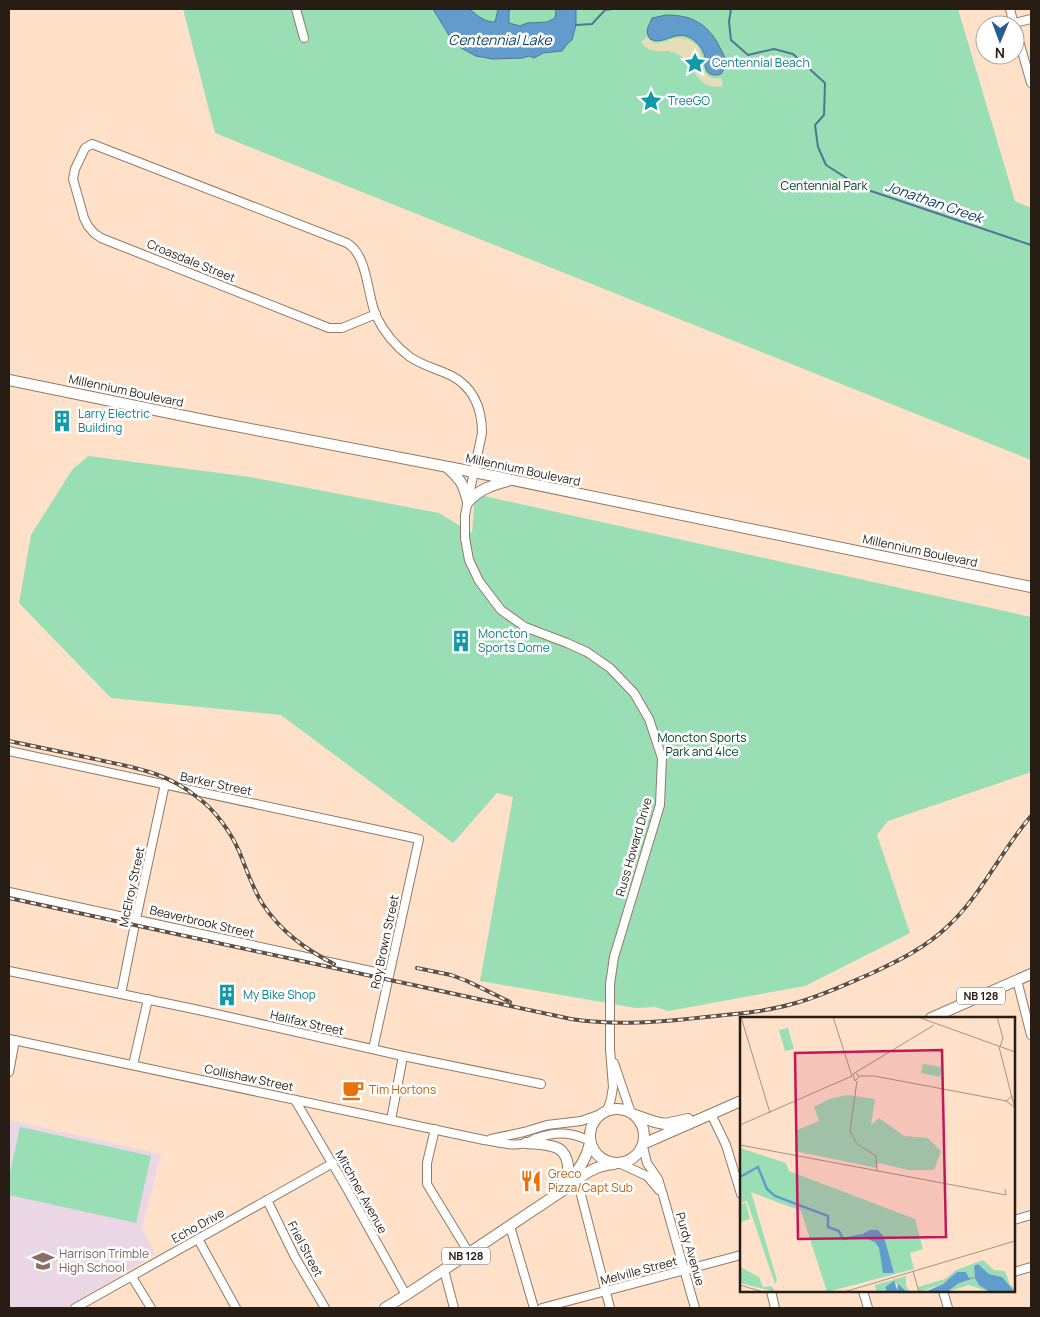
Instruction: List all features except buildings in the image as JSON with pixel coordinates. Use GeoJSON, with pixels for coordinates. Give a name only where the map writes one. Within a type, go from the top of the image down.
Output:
{"type":"FeatureCollection","features":[{"type":"Feature","properties":{"kind":"main road","name":"Millennium Boulevard"},"geometry":{"type":"LineString","coordinates":[[9,380],[474,472],[1031,587]]}},
{"type":"Feature","properties":{"kind":"main road"},"geometry":{"type":"LineString","coordinates":[[446,467],[459,478],[468,502]]}},
{"type":"Feature","properties":{"kind":"main road"},"geometry":{"type":"LineString","coordinates":[[468,502],[481,490],[511,480]]}},
{"type":"Feature","properties":{"kind":"main road","name":"NB 128"},"geometry":{"type":"LineString","coordinates":[[946,1015],[1031,974]]}},
{"type":"Feature","properties":{"kind":"main road"},"geometry":{"type":"LineString","coordinates":[[712,1114],[665,1124],[654,1122],[619,1109],[604,1112],[596,1118],[590,1129],[590,1142],[601,1159],[618,1164],[634,1158],[643,1145],[740,1101]]}},
{"type":"Feature","properties":{"kind":"main road"},"geometry":{"type":"LineString","coordinates":[[633,1114],[640,1121],[644,1131],[643,1145]]}},
{"type":"Feature","properties":{"kind":"main road","name":"NB 128"},"geometry":{"type":"LineString","coordinates":[[546,1202],[576,1173],[586,1158],[590,1142]]}},
{"type":"Feature","properties":{"kind":"main road"},"geometry":{"type":"LineString","coordinates":[[526,1143],[554,1146],[563,1152],[568,1160],[568,1169],[564,1182],[556,1192]]}},
{"type":"Feature","properties":{"kind":"main road","name":"NB 128"},"geometry":{"type":"LineString","coordinates":[[385,1308],[469,1254],[596,1167],[618,1164]]}},
{"type":"Feature","properties":{"kind":"street"},"geometry":{"type":"LineString","coordinates":[[296,9],[304,38]]}},
{"type":"Feature","properties":{"kind":"street"},"geometry":{"type":"LineString","coordinates":[[1025,63],[1031,84]]}},
{"type":"Feature","properties":{"kind":"street","name":"Russ Howard Drive"},"geometry":{"type":"LineString","coordinates":[[92,144],[353,246],[360,257],[376,314],[385,332],[410,357],[424,365],[452,376],[463,384],[473,395],[479,408],[482,433],[465,515],[465,538],[469,560],[479,581],[501,610],[525,627],[587,652],[610,668],[634,693],[649,720],[662,758],[660,805],[614,957],[610,984],[612,1087],[611,1099],[604,1112]]}},
{"type":"Feature","properties":{"kind":"street","name":"Croasdale Street"},"geometry":{"type":"LineString","coordinates":[[92,144],[85,148],[75,169],[73,179],[84,218],[88,226],[101,238],[329,328],[342,328],[376,314]]}},
{"type":"Feature","properties":{"kind":"street","name":"Barker Street"},"geometry":{"type":"LineString","coordinates":[[9,751],[419,839]]}},
{"type":"Feature","properties":{"kind":"street","name":"McElroy Street"},"geometry":{"type":"LineString","coordinates":[[122,994],[165,784]]}},
{"type":"Feature","properties":{"kind":"street","name":"Roy Brown Street"},"geometry":{"type":"LineString","coordinates":[[373,1049],[419,839]]}},
{"type":"Feature","properties":{"kind":"street","name":"Beaverbrook Street"},"geometry":{"type":"LineString","coordinates":[[9,892],[389,975]]}},
{"type":"Feature","properties":{"kind":"street","name":"Halifax Street"},"geometry":{"type":"LineString","coordinates":[[9,971],[194,1008],[403,1056],[541,1084]]}},
{"type":"Feature","properties":{"kind":"street"},"geometry":{"type":"LineString","coordinates":[[1017,980],[1031,1035]]}},
{"type":"Feature","properties":{"kind":"street"},"geometry":{"type":"LineString","coordinates":[[134,1065],[148,999]]}},
{"type":"Feature","properties":{"kind":"street"},"geometry":{"type":"LineString","coordinates":[[9,1072],[12,1040]]}},
{"type":"Feature","properties":{"kind":"street","name":"Collishaw Street"},"geometry":{"type":"LineString","coordinates":[[12,1040],[484,1140],[509,1144],[526,1143],[564,1132],[590,1142]]}},
{"type":"Feature","properties":{"kind":"street","name":"Russ Howard Drive"},"geometry":{"type":"LineString","coordinates":[[610,1049],[620,1082],[633,1114]]}},
{"type":"Feature","properties":{"kind":"street"},"geometry":{"type":"LineString","coordinates":[[390,1120],[403,1056]]}},
{"type":"Feature","properties":{"kind":"street","name":"Mitchner Avenue"},"geometry":{"type":"LineString","coordinates":[[295,1100],[333,1163],[406,1296]]}},
{"type":"Feature","properties":{"kind":"street","name":"Collishaw Street"},"geometry":{"type":"LineString","coordinates":[[484,1140],[547,1125],[581,1121],[604,1112]]}},
{"type":"Feature","properties":{"kind":"street"},"geometry":{"type":"LineString","coordinates":[[712,1114],[726,1146],[740,1191]]}},
{"type":"Feature","properties":{"kind":"street"},"geometry":{"type":"LineString","coordinates":[[435,1129],[427,1163],[427,1184],[469,1254]]}},
{"type":"Feature","properties":{"kind":"street","name":"Purdy Avenue"},"geometry":{"type":"LineString","coordinates":[[643,1145],[648,1163],[658,1179],[695,1308]]}},
{"type":"Feature","properties":{"kind":"street","name":"Echo Drive"},"geometry":{"type":"LineString","coordinates":[[75,1308],[333,1163]]}},
{"type":"Feature","properties":{"kind":"street","name":"Purdy Avenue"},"geometry":{"type":"LineString","coordinates":[[618,1164],[648,1176],[663,1195]]}},
{"type":"Feature","properties":{"kind":"street"},"geometry":{"type":"LineString","coordinates":[[578,1179],[610,1308]]}},
{"type":"Feature","properties":{"kind":"street","name":"Friel Street"},"geometry":{"type":"LineString","coordinates":[[267,1200],[295,1257],[325,1308]]}},
{"type":"Feature","properties":{"kind":"street"},"geometry":{"type":"LineString","coordinates":[[1015,1220],[1031,1215]]}},
{"type":"Feature","properties":{"kind":"street"},"geometry":{"type":"LineString","coordinates":[[510,1226],[534,1308]]}},
{"type":"Feature","properties":{"kind":"street"},"geometry":{"type":"LineString","coordinates":[[198,1240],[236,1308]]}},
{"type":"Feature","properties":{"kind":"street","name":"Melville Street"},"geometry":{"type":"LineString","coordinates":[[542,1308],[740,1255]]}},
{"type":"Feature","properties":{"kind":"street"},"geometry":{"type":"LineString","coordinates":[[1015,1272],[1031,1266]]}},
{"type":"Feature","properties":{"kind":"street"},"geometry":{"type":"LineString","coordinates":[[444,1270],[454,1308]]}},
{"type":"Feature","properties":{"kind":"street"},"geometry":{"type":"LineString","coordinates":[[132,1277],[151,1308]]}},
{"type":"Feature","properties":{"kind":"street"},"geometry":{"type":"LineString","coordinates":[[771,1292],[775,1308]]}},
{"type":"Feature","properties":{"kind":"street"},"geometry":{"type":"LineString","coordinates":[[863,1292],[868,1308]]}},
{"type":"Feature","properties":{"kind":"street"},"geometry":{"type":"LineString","coordinates":[[944,1292],[948,1308]]}},
{"type":"Feature","properties":{"kind":"shaded area"},"geometry":{"type":"Polygon","coordinates":[[[9,1120],[161,1154],[142,1229],[155,1254],[66,1308],[9,1308],[9,1120]]]}},
{"type":"Feature","properties":{"kind":"green space","name":"Centennial Park"},"geometry":{"type":"Polygon","coordinates":[[[183,9],[958,9],[1015,201],[1031,208],[1031,460],[215,133],[183,9]]]}},
{"type":"Feature","properties":{"kind":"green space","name":"Moncton Sports Park and 4Ice"},"geometry":{"type":"Polygon","coordinates":[[[88,456],[250,477],[439,513],[472,533],[475,494],[1031,617],[1031,772],[888,821],[877,835],[910,933],[805,986],[668,1011],[656,1007],[636,1008],[480,981],[513,797],[497,793],[453,843],[281,715],[111,698],[19,603],[31,535],[72,470],[88,456]]]}},
{"type":"Feature","properties":{"kind":"green space"},"geometry":{"type":"Polygon","coordinates":[[[20,1127],[151,1156],[136,1223],[9,1195],[9,1177],[20,1127]]]}},
{"type":"Feature","properties":{"kind":"sand","name":"Centennial Beach"},"geometry":{"type":"Polygon","coordinates":[[[647,37],[654,43],[675,38],[689,40],[700,51],[707,75],[712,78],[721,78],[723,86],[714,87],[707,85],[683,58],[677,54],[667,51],[654,51],[645,47],[641,42],[647,37]]]}},
{"type":"Feature","properties":{"kind":"water","name":"Centennial Lake"},"geometry":{"type":"Polygon","coordinates":[[[433,9],[470,9],[481,18],[495,22],[498,9],[511,9],[509,11],[509,23],[520,26],[527,23],[547,22],[555,18],[556,10],[554,9],[576,9],[576,25],[572,40],[562,51],[543,53],[534,58],[529,56],[493,59],[476,56],[461,48],[450,37],[433,9]]]}},
{"type":"Feature","properties":{"kind":"water"},"geometry":{"type":"Polygon","coordinates":[[[666,15],[689,18],[707,29],[729,63],[721,74],[712,75],[706,70],[703,51],[697,43],[684,35],[656,41],[650,39],[647,31],[652,18],[666,15]]]}},
{"type":"Feature","properties":{"kind":"waterway","name":"Jonathan Creek"},"geometry":{"type":"LineString","coordinates":[[576,25],[592,24],[605,10],[613,9]]}},
{"type":"Feature","properties":{"kind":"waterway","name":"Jonathan Creek"},"geometry":{"type":"LineString","coordinates":[[731,9],[729,22],[731,40],[748,55],[774,49],[793,54],[825,83],[824,115],[815,125],[818,147],[826,165],[862,188],[1031,245]]}},
{"type":"Feature","properties":{"kind":"railway"},"geometry":{"type":"LineString","coordinates":[[9,741],[136,768],[161,776],[185,788],[210,808],[227,829],[239,851],[258,897],[269,913],[285,931],[313,952],[334,964]]}},
{"type":"Feature","properties":{"kind":"railway"},"geometry":{"type":"LineString","coordinates":[[9,898],[571,1019],[622,1023],[672,1020],[749,1012],[792,1004],[841,986],[911,954],[939,935],[959,915],[1031,816]]}},
{"type":"Feature","properties":{"kind":"railway"},"geometry":{"type":"LineString","coordinates":[[417,968],[451,975],[510,1002]]}},
{"type":"Feature","properties":{"kind":"place","name":"Centennial Beach"},"geometry":{"type":"Point","coordinates":[695,63]}},
{"type":"Feature","properties":{"kind":"place","name":"TreeGO"},"geometry":{"type":"Point","coordinates":[651,101]}},
{"type":"Feature","properties":{"kind":"place","name":"Larry Electric Building"},"geometry":{"type":"Point","coordinates":[62,421]}},
{"type":"Feature","properties":{"kind":"place","name":"Moncton Sports Dome"},"geometry":{"type":"Point","coordinates":[461,641]}},
{"type":"Feature","properties":{"kind":"place","name":"My Bike Shop"},"geometry":{"type":"Point","coordinates":[227,995]}},
{"type":"Feature","properties":{"kind":"place","name":"Tim Hortons"},"geometry":{"type":"Point","coordinates":[353,1090]}},
{"type":"Feature","properties":{"kind":"place","name":"Greco Pizza/Capt Sub"},"geometry":{"type":"Point","coordinates":[531,1181]}},
{"type":"Feature","properties":{"kind":"place","name":"Harrison Trimble High School"},"geometry":{"type":"Point","coordinates":[43,1261]}}]}
